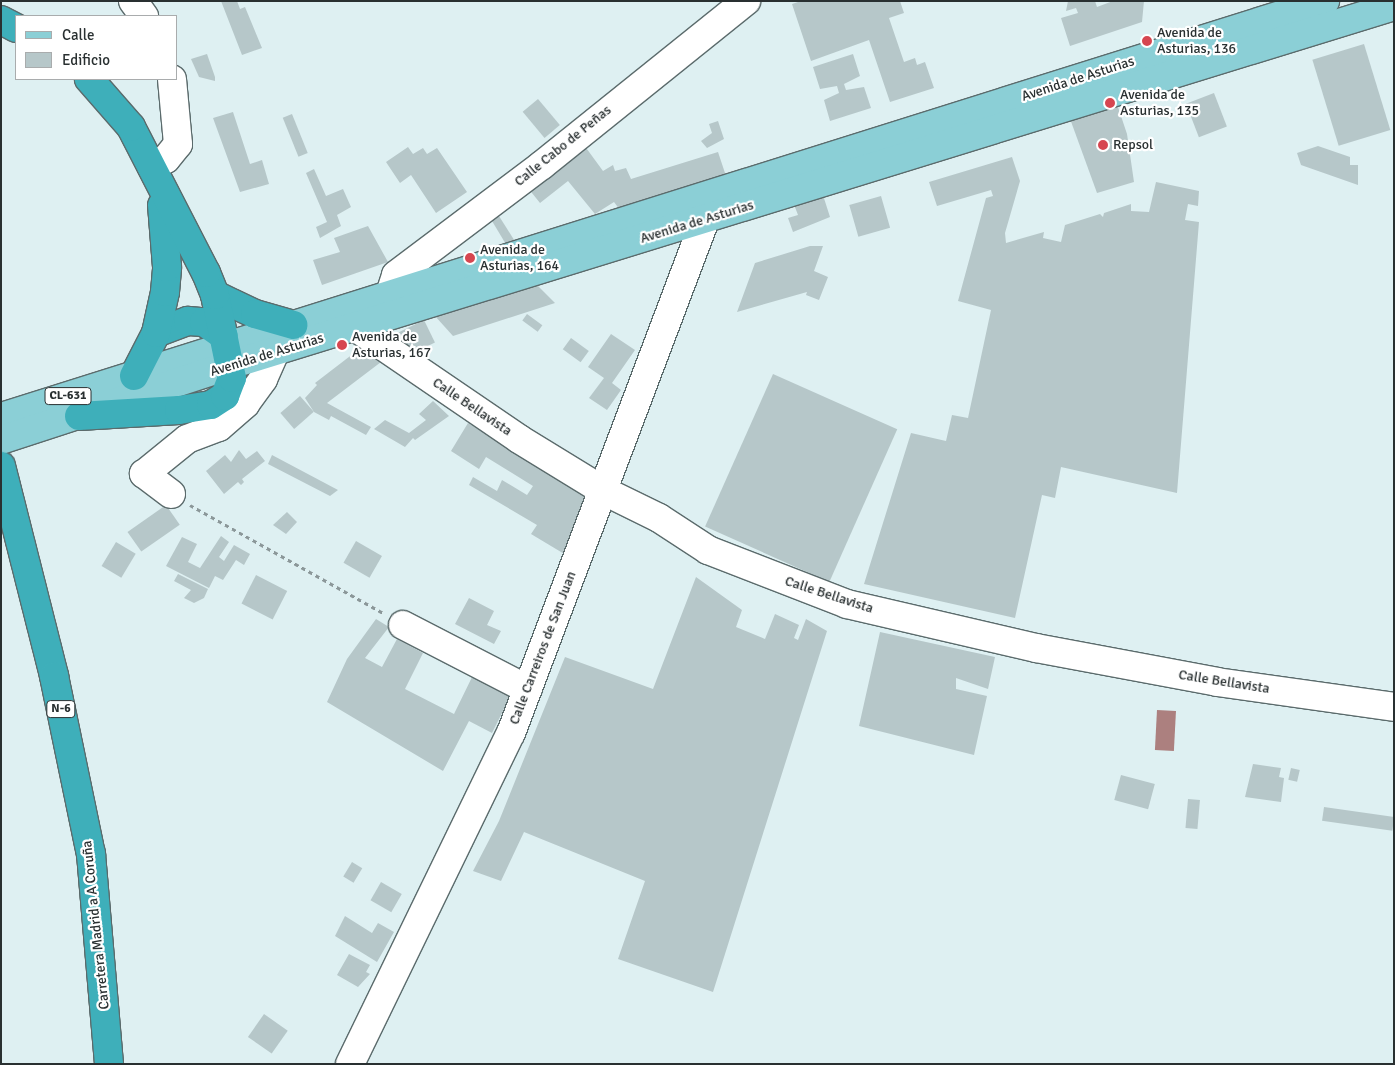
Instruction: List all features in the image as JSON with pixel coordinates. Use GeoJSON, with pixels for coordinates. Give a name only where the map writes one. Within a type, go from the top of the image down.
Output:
{"type":"FeatureCollection","features":[{"type":"Feature","properties":{"kind":"highway"},"geometry":{"type":"LineString","coordinates":[[1,20],[15,27]]}},
{"type":"Feature","properties":{"kind":"highway"},"geometry":{"type":"LineString","coordinates":[[1,42],[15,43]]}},
{"type":"Feature","properties":{"kind":"highway"},"geometry":{"type":"LineString","coordinates":[[79,416],[180,410],[211,404],[225,396],[229,389],[227,349],[215,295],[131,126],[90,80]]}},
{"type":"Feature","properties":{"kind":"highway"},"geometry":{"type":"LineString","coordinates":[[134,376],[156,333],[167,267],[156,178]]}},
{"type":"Feature","properties":{"kind":"highway"},"geometry":{"type":"LineString","coordinates":[[215,295],[255,314],[293,325]]}},
{"type":"Feature","properties":{"kind":"highway"},"geometry":{"type":"LineString","coordinates":[[156,333],[188,321],[204,322],[227,349]]}},
{"type":"Feature","properties":{"kind":"highway","name":"Carretera Madrid a A Coruña"},"geometry":{"type":"LineString","coordinates":[[1,466],[54,676],[91,854],[109,1064]]}},
{"type":"Feature","properties":{"kind":"main road","name":"Avenida de Asturias"},"geometry":{"type":"LineString","coordinates":[[1,418],[227,349],[293,325],[388,297],[1326,1]]}},
{"type":"Feature","properties":{"kind":"main road","name":"Avenida de Asturias"},"geometry":{"type":"LineString","coordinates":[[227,349],[276,352],[1394,6]]}},
{"type":"Feature","properties":{"kind":"main road","name":"CL-631"},"geometry":{"type":"LineString","coordinates":[[1,440],[79,416]]}},
{"type":"Feature","properties":{"kind":"street"},"geometry":{"type":"LineString","coordinates":[[133,1],[143,15]]}},
{"type":"Feature","properties":{"kind":"street","name":"Calle Cabo de Peñas"},"geometry":{"type":"LineString","coordinates":[[388,297],[396,275],[542,165],[628,93],[749,2]]}},
{"type":"Feature","properties":{"kind":"street"},"geometry":{"type":"LineString","coordinates":[[156,178],[166,159],[178,144],[172,80]]}},
{"type":"Feature","properties":{"kind":"street","name":"Calle Carreiros de San Juan"},"geometry":{"type":"LineString","coordinates":[[350,1064],[506,742],[604,491],[705,220]]}},
{"type":"Feature","properties":{"kind":"street","name":"Calle Bellavista"},"geometry":{"type":"LineString","coordinates":[[355,327],[519,439],[604,491],[659,518],[708,550],[847,604],[1036,648],[1217,682],[1394,707]]}},
{"type":"Feature","properties":{"kind":"street"},"geometry":{"type":"LineString","coordinates":[[171,494],[144,474],[187,439],[219,427],[245,404],[263,379],[276,352]]}},
{"type":"Feature","properties":{"kind":"street"},"geometry":{"type":"LineString","coordinates":[[403,625],[527,689]]}},
{"type":"Feature","properties":{"kind":"path"},"geometry":{"type":"LineString","coordinates":[[171,494],[403,625]]}},
{"type":"Feature","properties":{"kind":"shaded area"},"geometry":{"type":"Polygon","coordinates":[[[1157,710],[1176,711],[1174,751],[1155,750],[1157,710]]]}},
{"type":"Feature","properties":{"kind":"building"},"geometry":{"type":"Polygon","coordinates":[[[221,1],[237,1],[240,9],[245,7],[262,48],[242,55],[221,1]]]}},
{"type":"Feature","properties":{"kind":"building"},"geometry":{"type":"Polygon","coordinates":[[[801,1],[900,1],[904,13],[889,18],[904,62],[915,58],[917,65],[925,62],[934,88],[890,102],[869,40],[811,61],[792,4],[801,1]]]}},
{"type":"Feature","properties":{"kind":"building"},"geometry":{"type":"Polygon","coordinates":[[[1068,1],[1095,1],[1097,7],[1113,1],[1144,1],[1142,22],[1070,46],[1061,18],[1078,13],[1076,8],[1066,11],[1068,1]]]}},
{"type":"Feature","properties":{"kind":"building"},"geometry":{"type":"Polygon","coordinates":[[[1364,44],[1390,130],[1339,146],[1312,60],[1364,44]]]}},
{"type":"Feature","properties":{"kind":"building"},"geometry":{"type":"Polygon","coordinates":[[[207,54],[215,81],[199,77],[191,59],[207,54]]]}},
{"type":"Feature","properties":{"kind":"building"},"geometry":{"type":"Polygon","coordinates":[[[853,54],[860,76],[844,84],[846,90],[864,87],[871,108],[830,121],[824,100],[839,93],[837,86],[820,89],[813,67],[853,54]]]}},
{"type":"Feature","properties":{"kind":"building"},"geometry":{"type":"Polygon","coordinates":[[[1214,93],[1227,127],[1199,137],[1186,104],[1214,93]]]}},
{"type":"Feature","properties":{"kind":"building"},"geometry":{"type":"Polygon","coordinates":[[[538,99],[560,125],[545,138],[523,112],[538,99]]]}},
{"type":"Feature","properties":{"kind":"building"},"geometry":{"type":"Polygon","coordinates":[[[1116,101],[1127,134],[1134,182],[1097,193],[1069,116],[1116,101]]]}},
{"type":"Feature","properties":{"kind":"building"},"geometry":{"type":"Polygon","coordinates":[[[233,112],[250,164],[262,160],[269,184],[240,192],[213,118],[233,112]]]}},
{"type":"Feature","properties":{"kind":"building"},"geometry":{"type":"Polygon","coordinates":[[[292,114],[308,153],[298,157],[283,118],[292,114]]]}},
{"type":"Feature","properties":{"kind":"building"},"geometry":{"type":"Polygon","coordinates":[[[718,121],[724,139],[707,148],[701,141],[712,133],[709,124],[718,121]]]}},
{"type":"Feature","properties":{"kind":"building"},"geometry":{"type":"Polygon","coordinates":[[[584,145],[603,171],[613,165],[615,171],[626,168],[631,179],[718,152],[726,176],[620,210],[614,202],[595,214],[568,181],[540,203],[528,188],[584,145]]]}},
{"type":"Feature","properties":{"kind":"building"},"geometry":{"type":"Polygon","coordinates":[[[1318,146],[1350,157],[1350,165],[1358,165],[1358,185],[1301,165],[1297,153],[1318,146]]]}},
{"type":"Feature","properties":{"kind":"building"},"geometry":{"type":"Polygon","coordinates":[[[408,147],[413,154],[423,148],[427,154],[437,148],[467,192],[436,213],[411,175],[400,183],[386,162],[408,147]]]}},
{"type":"Feature","properties":{"kind":"building"},"geometry":{"type":"Polygon","coordinates":[[[1012,157],[1020,181],[1005,233],[1006,243],[1044,232],[1043,238],[1061,242],[1065,225],[1100,214],[1103,217],[1104,213],[1131,204],[1131,211],[1149,212],[1156,182],[1199,191],[1198,206],[1188,204],[1185,220],[1199,222],[1177,493],[1061,467],[1055,498],[1042,495],[1015,618],[864,584],[911,433],[946,441],[952,415],[968,418],[991,310],[958,301],[986,198],[993,196],[991,190],[937,206],[929,182],[1012,157]]]}},
{"type":"Feature","properties":{"kind":"building"},"geometry":{"type":"Polygon","coordinates":[[[314,169],[326,196],[343,189],[351,207],[337,215],[341,226],[320,238],[316,227],[327,222],[306,173],[314,169]]]}},
{"type":"Feature","properties":{"kind":"building"},"geometry":{"type":"Polygon","coordinates":[[[822,192],[830,217],[793,232],[788,218],[798,215],[793,202],[822,192]]]}},
{"type":"Feature","properties":{"kind":"building"},"geometry":{"type":"Polygon","coordinates":[[[881,196],[890,228],[858,237],[849,205],[881,196]]]}},
{"type":"Feature","properties":{"kind":"building"},"geometry":{"type":"Polygon","coordinates":[[[499,216],[516,243],[507,246],[492,221],[499,216]]]}},
{"type":"Feature","properties":{"kind":"building"},"geometry":{"type":"Polygon","coordinates":[[[368,226],[388,262],[322,285],[313,260],[340,252],[334,238],[368,226]]]}},
{"type":"Feature","properties":{"kind":"building"},"geometry":{"type":"Polygon","coordinates":[[[810,246],[823,246],[814,271],[828,277],[819,300],[806,295],[807,292],[737,312],[755,263],[810,246]]]}},
{"type":"Feature","properties":{"kind":"building"},"geometry":{"type":"Polygon","coordinates":[[[536,284],[555,303],[453,336],[435,316],[536,284]]]}},
{"type":"Feature","properties":{"kind":"building"},"geometry":{"type":"Polygon","coordinates":[[[527,314],[542,325],[538,332],[522,320],[527,314]]]}},
{"type":"Feature","properties":{"kind":"building"},"geometry":{"type":"Polygon","coordinates":[[[424,320],[435,342],[403,358],[392,336],[424,320]]]}},
{"type":"Feature","properties":{"kind":"building"},"geometry":{"type":"Polygon","coordinates":[[[611,334],[635,350],[612,383],[621,390],[607,410],[589,398],[604,378],[588,367],[611,334]]]}},
{"type":"Feature","properties":{"kind":"building"},"geometry":{"type":"Polygon","coordinates":[[[571,338],[589,351],[581,362],[563,349],[571,338]]]}},
{"type":"Feature","properties":{"kind":"building"},"geometry":{"type":"Polygon","coordinates":[[[358,350],[381,362],[327,403],[371,427],[366,435],[331,416],[329,420],[314,412],[305,398],[317,385],[315,383],[358,350]]]}},
{"type":"Feature","properties":{"kind":"building"},"geometry":{"type":"Polygon","coordinates":[[[773,374],[897,429],[829,582],[705,527],[773,374]]]}},
{"type":"Feature","properties":{"kind":"building"},"geometry":{"type":"Polygon","coordinates":[[[300,396],[314,412],[294,429],[280,413],[300,396]]]}},
{"type":"Feature","properties":{"kind":"building"},"geometry":{"type":"Polygon","coordinates":[[[433,401],[449,416],[415,440],[413,438],[405,447],[374,429],[385,420],[409,433],[426,420],[419,414],[433,401]]]}},
{"type":"Feature","properties":{"kind":"building"},"geometry":{"type":"Polygon","coordinates":[[[468,423],[591,494],[577,519],[583,522],[566,555],[531,534],[537,525],[469,485],[473,477],[497,491],[502,480],[527,495],[533,486],[486,457],[479,469],[451,451],[468,423]]]}},
{"type":"Feature","properties":{"kind":"building"},"geometry":{"type":"Polygon","coordinates":[[[239,450],[246,459],[257,451],[265,461],[242,479],[244,482],[241,485],[238,482],[224,494],[206,471],[225,455],[231,462],[239,450]]]}},
{"type":"Feature","properties":{"kind":"building"},"geometry":{"type":"Polygon","coordinates":[[[272,455],[338,490],[330,496],[268,464],[272,455]]]}},
{"type":"Feature","properties":{"kind":"building"},"geometry":{"type":"Polygon","coordinates":[[[166,505],[180,525],[141,552],[127,532],[166,505]]]}},
{"type":"Feature","properties":{"kind":"building"},"geometry":{"type":"Polygon","coordinates":[[[287,512],[297,522],[286,534],[273,525],[287,512]]]}},
{"type":"Feature","properties":{"kind":"building"},"geometry":{"type":"Polygon","coordinates":[[[221,536],[229,542],[219,557],[224,561],[234,545],[250,554],[244,565],[236,560],[223,580],[215,576],[209,588],[166,566],[182,537],[197,544],[188,562],[200,568],[221,536]]]}},
{"type":"Feature","properties":{"kind":"building"},"geometry":{"type":"Polygon","coordinates":[[[356,541],[382,556],[369,578],[344,563],[356,541]]]}},
{"type":"Feature","properties":{"kind":"building"},"geometry":{"type":"Polygon","coordinates":[[[116,542],[136,554],[121,578],[102,566],[116,542]]]}},
{"type":"Feature","properties":{"kind":"building"},"geometry":{"type":"Polygon","coordinates":[[[178,574],[208,589],[204,598],[194,603],[184,598],[191,590],[174,581],[178,574]]]}},
{"type":"Feature","properties":{"kind":"building"},"geometry":{"type":"Polygon","coordinates":[[[256,575],[287,591],[273,619],[241,604],[256,575]]]}},
{"type":"Feature","properties":{"kind":"building"},"geometry":{"type":"Polygon","coordinates":[[[696,577],[742,610],[736,627],[765,639],[775,614],[799,625],[794,638],[798,640],[806,619],[827,631],[713,992],[618,959],[645,881],[524,832],[501,881],[473,871],[499,821],[565,657],[653,689],[696,577]]]}},
{"type":"Feature","properties":{"kind":"building"},"geometry":{"type":"Polygon","coordinates":[[[469,598],[494,611],[487,625],[501,631],[494,644],[455,624],[469,598]]]}},
{"type":"Feature","properties":{"kind":"building"},"geometry":{"type":"Polygon","coordinates":[[[376,619],[389,627],[365,658],[382,667],[397,639],[423,653],[405,689],[454,714],[475,671],[513,691],[492,733],[469,721],[443,771],[327,702],[347,659],[376,619]]]}},
{"type":"Feature","properties":{"kind":"building"},"geometry":{"type":"Polygon","coordinates":[[[880,632],[995,657],[988,689],[956,678],[956,689],[987,696],[974,755],[859,726],[880,632]]]}},
{"type":"Feature","properties":{"kind":"building"},"geometry":{"type":"Polygon","coordinates":[[[1253,764],[1281,768],[1279,777],[1284,778],[1281,802],[1245,797],[1253,764]]]}},
{"type":"Feature","properties":{"kind":"building"},"geometry":{"type":"Polygon","coordinates":[[[1291,768],[1300,770],[1297,782],[1288,780],[1291,768]]]}},
{"type":"Feature","properties":{"kind":"building"},"geometry":{"type":"Polygon","coordinates":[[[1121,775],[1155,784],[1148,809],[1114,800],[1121,775]]]}},
{"type":"Feature","properties":{"kind":"building"},"geometry":{"type":"Polygon","coordinates":[[[1188,799],[1200,800],[1197,829],[1185,828],[1188,799]]]}},
{"type":"Feature","properties":{"kind":"building"},"geometry":{"type":"Polygon","coordinates":[[[1324,807],[1394,817],[1392,831],[1322,821],[1324,807]]]}},
{"type":"Feature","properties":{"kind":"building"},"geometry":{"type":"Polygon","coordinates":[[[352,862],[362,868],[354,883],[343,877],[352,862]]]}},
{"type":"Feature","properties":{"kind":"building"},"geometry":{"type":"Polygon","coordinates":[[[381,882],[402,894],[391,912],[370,900],[381,882]]]}},
{"type":"Feature","properties":{"kind":"building"},"geometry":{"type":"Polygon","coordinates":[[[345,916],[372,933],[378,923],[394,932],[377,962],[335,936],[345,916]]]}},
{"type":"Feature","properties":{"kind":"building"},"geometry":{"type":"Polygon","coordinates":[[[349,954],[370,965],[366,972],[370,974],[358,987],[337,975],[349,954]]]}},
{"type":"Feature","properties":{"kind":"building"},"geometry":{"type":"Polygon","coordinates":[[[264,1014],[288,1031],[272,1054],[248,1037],[264,1014]]]}},
{"type":"Feature","properties":{"kind":"place","name":"Avenida de Asturias, 136"},"geometry":{"type":"Point","coordinates":[1147,41]}},
{"type":"Feature","properties":{"kind":"place","name":"Avenida de Asturias, 135"},"geometry":{"type":"Point","coordinates":[1110,103]}},
{"type":"Feature","properties":{"kind":"place","name":"Repsol"},"geometry":{"type":"Point","coordinates":[1103,145]}},
{"type":"Feature","properties":{"kind":"place","name":"Avenida de Asturias, 164"},"geometry":{"type":"Point","coordinates":[470,258]}},
{"type":"Feature","properties":{"kind":"place","name":"Avenida de Asturias, 167"},"geometry":{"type":"Point","coordinates":[342,345]}}]}
